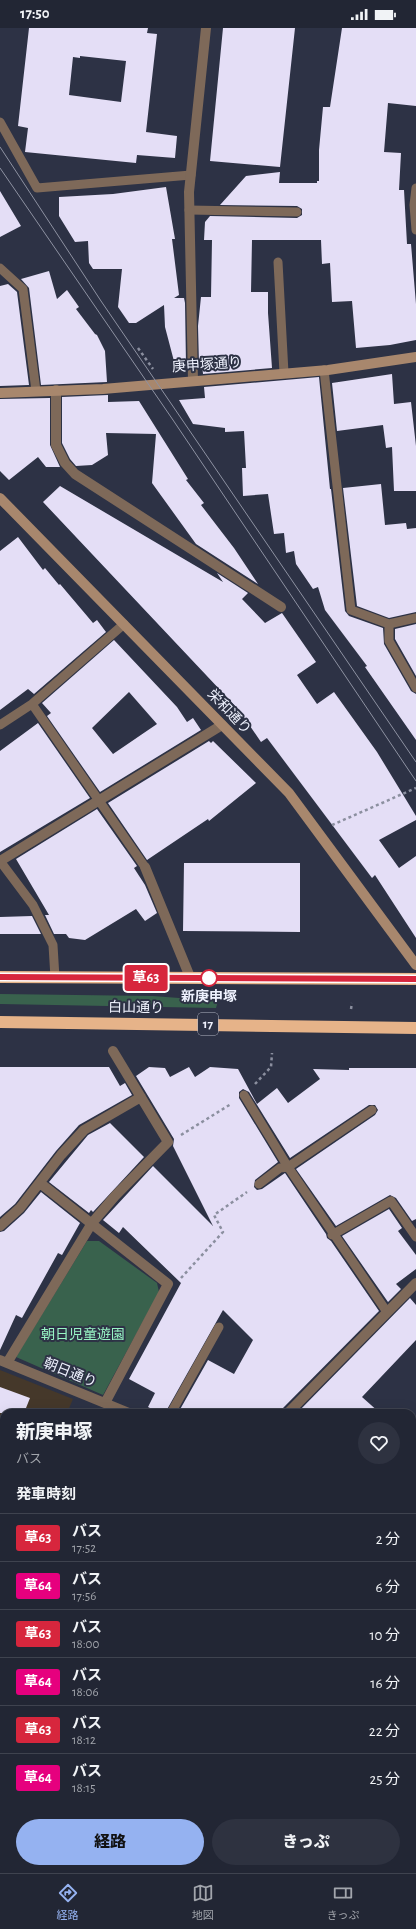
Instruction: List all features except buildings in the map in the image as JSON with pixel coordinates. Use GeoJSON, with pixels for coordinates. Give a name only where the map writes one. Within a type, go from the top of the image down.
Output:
{"type":"FeatureCollection","features":[{"type":"Feature","properties":{"kind":"highway"},"geometry":{"type":"LineString","coordinates":[[0,978],[416,979]]}},
{"type":"Feature","properties":{"kind":"highway","name":"白山通り"},"geometry":{"type":"LineString","coordinates":[[0,1022],[416,1028]]}},
{"type":"Feature","properties":{"kind":"street"},"geometry":{"type":"LineString","coordinates":[[193,381],[189,210],[191,175],[206,28]]}},
{"type":"Feature","properties":{"kind":"street","name":"庚申塚通り"},"geometry":{"type":"LineString","coordinates":[[0,393],[103,389],[284,374],[416,357]]}},
{"type":"Feature","properties":{"kind":"street"},"geometry":{"type":"LineString","coordinates":[[56,390],[56,445],[65,463],[75,474],[281,606]]}},
{"type":"Feature","properties":{"kind":"street","name":"栄和通り"},"geometry":{"type":"LineString","coordinates":[[0,498],[289,793],[416,965]]}},
{"type":"Feature","properties":{"kind":"street"},"geometry":{"type":"LineString","coordinates":[[0,861],[101,801],[222,725]]}},
{"type":"Feature","properties":{"kind":"street"},"geometry":{"type":"LineString","coordinates":[[145,866],[190,978]]}},
{"type":"Feature","properties":{"kind":"street"},"geometry":{"type":"LineString","coordinates":[[4,1361],[92,1223],[115,1196],[168,1142],[113,1051]]}},
{"type":"Feature","properties":{"kind":"street"},"geometry":{"type":"LineString","coordinates":[[0,1226],[20,1208],[61,1155],[84,1130],[141,1097]]}},
{"type":"Feature","properties":{"kind":"street"},"geometry":{"type":"LineString","coordinates":[[40,1183],[168,1284],[105,1403]]}},
{"type":"Feature","properties":{"kind":"street"},"geometry":{"type":"LineString","coordinates":[[292,1409],[416,1284]]}},
{"type":"Feature","properties":{"kind":"street","name":"朝日通り"},"geometry":{"type":"LineString","coordinates":[[4,1361],[119,1409]]}},
{"type":"Feature","properties":{"kind":"lane"},"geometry":{"type":"LineString","coordinates":[[0,122],[37,188],[191,175]]}},
{"type":"Feature","properties":{"kind":"lane"},"geometry":{"type":"LineString","coordinates":[[416,188],[414,205],[416,230]]}},
{"type":"Feature","properties":{"kind":"lane"},"geometry":{"type":"LineString","coordinates":[[189,210],[297,212]]}},
{"type":"Feature","properties":{"kind":"lane"},"geometry":{"type":"LineString","coordinates":[[278,262],[284,374]]}},
{"type":"Feature","properties":{"kind":"lane"},"geometry":{"type":"LineString","coordinates":[[0,268],[23,289],[36,391]]}},
{"type":"Feature","properties":{"kind":"lane"},"geometry":{"type":"LineString","coordinates":[[324,370],[351,610],[389,624],[416,618]]}},
{"type":"Feature","properties":{"kind":"lane"},"geometry":{"type":"LineString","coordinates":[[0,725],[32,704],[124,624]]}},
{"type":"Feature","properties":{"kind":"lane"},"geometry":{"type":"LineString","coordinates":[[389,624],[389,641],[416,688]]}},
{"type":"Feature","properties":{"kind":"lane"},"geometry":{"type":"LineString","coordinates":[[32,704],[145,866]]}},
{"type":"Feature","properties":{"kind":"lane"},"geometry":{"type":"LineString","coordinates":[[0,861],[32,905],[53,945],[55,978]]}},
{"type":"Feature","properties":{"kind":"lane"},"geometry":{"type":"LineString","coordinates":[[244,1095],[332,1235],[387,1312]]}},
{"type":"Feature","properties":{"kind":"lane"},"geometry":{"type":"LineString","coordinates":[[259,1184],[280,1168],[288,1167],[372,1110]]}},
{"type":"Feature","properties":{"kind":"lane"},"geometry":{"type":"LineString","coordinates":[[332,1235],[391,1201],[416,1237]]}},
{"type":"Feature","properties":{"kind":"lane"},"geometry":{"type":"LineString","coordinates":[[173,1409],[219,1327]]}},
{"type":"Feature","properties":{"kind":"path"},"geometry":{"type":"LineString","coordinates":[[138,348],[163,383]]}},
{"type":"Feature","properties":{"kind":"path"},"geometry":{"type":"LineString","coordinates":[[318,832],[416,788]]}},
{"type":"Feature","properties":{"kind":"path"},"geometry":{"type":"LineString","coordinates":[[351,1009],[352,1002]]}},
{"type":"Feature","properties":{"kind":"path"},"geometry":{"type":"LineString","coordinates":[[168,1142],[244,1095],[271,1067],[272,1053]]}},
{"type":"Feature","properties":{"kind":"path"},"geometry":{"type":"LineString","coordinates":[[168,1284],[176,1283],[223,1232],[214,1215],[259,1184]]}},
{"type":"Feature","properties":{"kind":"shaded area"},"geometry":{"type":"Polygon","coordinates":[[[0,1370],[73,1399],[69,1409],[0,1409],[0,1370]]]}},
{"type":"Feature","properties":{"kind":"green space"},"geometry":{"type":"Polygon","coordinates":[[[0,994],[153,996],[218,1001],[216,1008],[0,1004],[0,994]]]}},
{"type":"Feature","properties":{"kind":"green space","name":"朝日児童遊園"},"geometry":{"type":"Polygon","coordinates":[[[87,1241],[99,1241],[157,1283],[159,1292],[103,1395],[16,1357],[87,1241]]]}},
{"type":"Feature","properties":{"kind":"tram line"},"geometry":{"type":"LineString","coordinates":[[0,147],[101,301],[416,762]]}},
{"type":"Feature","properties":{"kind":"tram line"},"geometry":{"type":"LineString","coordinates":[[0,168],[173,420],[416,781]]}},
{"type":"Feature","properties":{"kind":"bus line","name":"草63"},"geometry":{"type":"LineString","coordinates":[[0,977],[416,979]]}},
{"type":"Feature","properties":{"kind":"place","name":"新庚申塚"},"geometry":{"type":"Point","coordinates":[209,978]}}]}
